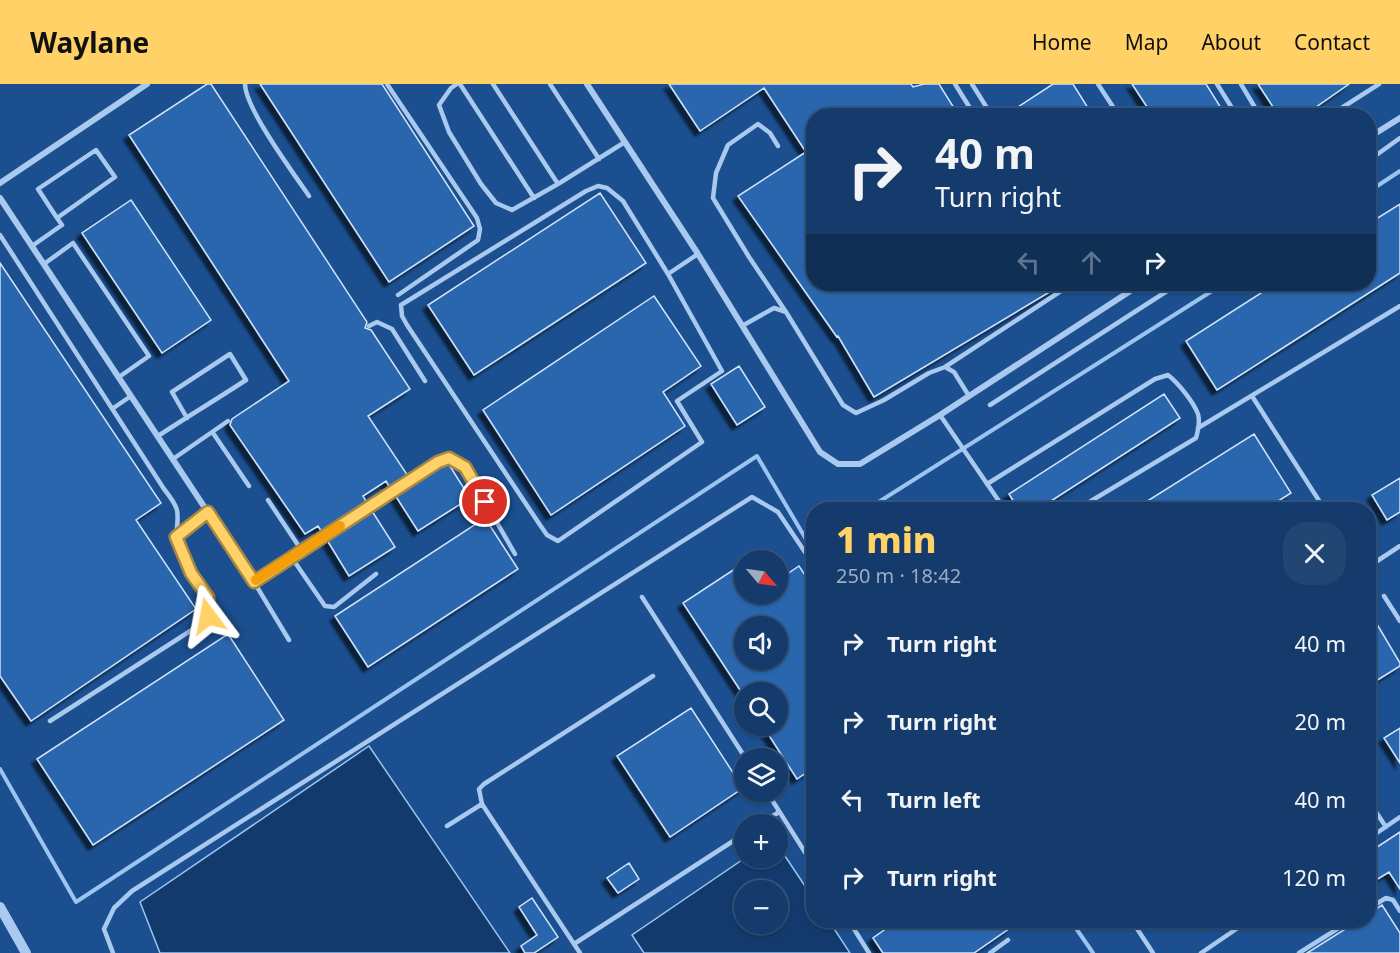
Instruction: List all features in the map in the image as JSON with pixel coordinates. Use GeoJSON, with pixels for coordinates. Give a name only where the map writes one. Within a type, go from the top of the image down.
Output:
{"type":"FeatureCollection","features":[{"type":"Feature","properties":{"kind":"street"},"geometry":{"type":"LineString","coordinates":[[0,183],[147,84]]}},
{"type":"Feature","properties":{"kind":"street"},"geometry":{"type":"LineString","coordinates":[[587,84],[698,254],[820,452],[838,464],[860,464],[940,415],[1130,291]]}},
{"type":"Feature","properties":{"kind":"street"},"geometry":{"type":"LineString","coordinates":[[1376,133],[1400,118]]}},
{"type":"Feature","properties":{"kind":"street"},"geometry":{"type":"LineString","coordinates":[[0,198],[254,582]]}},
{"type":"Feature","properties":{"kind":"street"},"geometry":{"type":"LineString","coordinates":[[0,907],[26,953]]}},
{"type":"Feature","properties":{"kind":"lane"},"geometry":{"type":"LineString","coordinates":[[245,84],[245,92],[265,130],[309,196]]}},
{"type":"Feature","properties":{"kind":"lane"},"geometry":{"type":"LineString","coordinates":[[387,84],[477,218],[480,229],[478,240],[398,295]]}},
{"type":"Feature","properties":{"kind":"lane"},"geometry":{"type":"LineString","coordinates":[[534,198],[458,84],[451,88],[439,105],[449,132],[481,184],[496,203],[512,210],[534,198],[558,184],[625,142]]}},
{"type":"Feature","properties":{"kind":"lane"},"geometry":{"type":"LineString","coordinates":[[493,84],[558,184]]}},
{"type":"Feature","properties":{"kind":"lane"},"geometry":{"type":"LineString","coordinates":[[550,84],[599,159]]}},
{"type":"Feature","properties":{"kind":"lane"},"geometry":{"type":"LineString","coordinates":[[955,84],[970,108]]}},
{"type":"Feature","properties":{"kind":"lane"},"geometry":{"type":"LineString","coordinates":[[972,84],[987,108]]}},
{"type":"Feature","properties":{"kind":"lane"},"geometry":{"type":"LineString","coordinates":[[1098,84],[1114,108]]}},
{"type":"Feature","properties":{"kind":"lane"},"geometry":{"type":"LineString","coordinates":[[1217,84],[1232,108]]}},
{"type":"Feature","properties":{"kind":"lane"},"geometry":{"type":"LineString","coordinates":[[1241,84],[1255,108]]}},
{"type":"Feature","properties":{"kind":"lane"},"geometry":{"type":"LineString","coordinates":[[1342,108],[1379,84]]}},
{"type":"Feature","properties":{"kind":"lane"},"geometry":{"type":"LineString","coordinates":[[778,146],[770,133],[758,124],[728,145],[716,173],[713,198],[843,405],[856,413],[885,400],[929,373],[945,367],[1059,291]]}},
{"type":"Feature","properties":{"kind":"lane"},"geometry":{"type":"LineString","coordinates":[[1376,155],[1400,138]]}},
{"type":"Feature","properties":{"kind":"lane"},"geometry":{"type":"LineString","coordinates":[[32,246],[62,225],[57,218],[38,189],[96,150],[115,177],[57,218]]}},
{"type":"Feature","properties":{"kind":"lane"},"geometry":{"type":"LineString","coordinates":[[598,186],[607,188],[623,201],[668,274],[722,371],[677,401],[702,442],[558,541],[547,535],[540,525],[407,325],[402,316],[401,305],[586,191],[598,186]]}},
{"type":"Feature","properties":{"kind":"lane"},"geometry":{"type":"LineString","coordinates":[[0,235],[177,505],[176,537],[191,573],[208,597],[208,616],[198,626],[50,721]]}},
{"type":"Feature","properties":{"kind":"lane"},"geometry":{"type":"LineString","coordinates":[[44,264],[73,243],[149,356],[119,377]]}},
{"type":"Feature","properties":{"kind":"lane"},"geometry":{"type":"LineString","coordinates":[[668,274],[698,254]]}},
{"type":"Feature","properties":{"kind":"lane"},"geometry":{"type":"LineString","coordinates":[[990,405],[1167,291]]}},
{"type":"Feature","properties":{"kind":"lane"},"geometry":{"type":"LineString","coordinates":[[1198,428],[1400,306]]}},
{"type":"Feature","properties":{"kind":"lane"},"geometry":{"type":"LineString","coordinates":[[742,326],[774,308],[786,312]]}},
{"type":"Feature","properties":{"kind":"lane"},"geometry":{"type":"LineString","coordinates":[[369,326],[377,322],[393,329],[425,381]]}},
{"type":"Feature","properties":{"kind":"lane"},"geometry":{"type":"LineString","coordinates":[[158,436],[187,418],[246,380],[230,354],[172,392],[187,418]]}},
{"type":"Feature","properties":{"kind":"lane"},"geometry":{"type":"LineString","coordinates":[[945,367],[954,372],[969,396]]}},
{"type":"Feature","properties":{"kind":"lane"},"geometry":{"type":"LineString","coordinates":[[987,484],[1155,379],[1168,375],[1177,383],[1198,415],[1196,438],[1090,502]]}},
{"type":"Feature","properties":{"kind":"lane"},"geometry":{"type":"LineString","coordinates":[[112,409],[131,396]]}},
{"type":"Feature","properties":{"kind":"lane"},"geometry":{"type":"LineString","coordinates":[[1252,396],[1319,502]]}},
{"type":"Feature","properties":{"kind":"lane"},"geometry":{"type":"LineString","coordinates":[[940,415],[999,502]]}},
{"type":"Feature","properties":{"kind":"lane"},"geometry":{"type":"LineString","coordinates":[[173,459],[228,422]]}},
{"type":"Feature","properties":{"kind":"lane"},"geometry":{"type":"LineString","coordinates":[[213,433],[249,486]]}},
{"type":"Feature","properties":{"kind":"lane"},"geometry":{"type":"LineString","coordinates":[[289,640],[254,582],[438,462],[449,458],[465,467],[515,555]]}},
{"type":"Feature","properties":{"kind":"lane"},"geometry":{"type":"LineString","coordinates":[[113,953],[104,929],[114,908],[132,891],[752,497],[778,512],[806,554]]}},
{"type":"Feature","properties":{"kind":"lane"},"geometry":{"type":"LineString","coordinates":[[268,500],[302,551]]}},
{"type":"Feature","properties":{"kind":"lane"},"geometry":{"type":"LineString","coordinates":[[176,537],[208,512]]}},
{"type":"Feature","properties":{"kind":"lane"},"geometry":{"type":"LineString","coordinates":[[1376,562],[1400,546]]}},
{"type":"Feature","properties":{"kind":"lane"},"geometry":{"type":"LineString","coordinates":[[292,558],[325,606],[334,607],[376,574]]}},
{"type":"Feature","properties":{"kind":"lane"},"geometry":{"type":"LineString","coordinates":[[1384,596],[1400,621]]}},
{"type":"Feature","properties":{"kind":"lane"},"geometry":{"type":"LineString","coordinates":[[642,597],[739,748]]}},
{"type":"Feature","properties":{"kind":"lane"},"geometry":{"type":"LineString","coordinates":[[580,953],[482,804],[479,789],[653,676]]}},
{"type":"Feature","properties":{"kind":"lane"},"geometry":{"type":"LineString","coordinates":[[773,802],[806,854]]}},
{"type":"Feature","properties":{"kind":"lane"},"geometry":{"type":"LineString","coordinates":[[447,826],[482,804]]}},
{"type":"Feature","properties":{"kind":"lane"},"geometry":{"type":"LineString","coordinates":[[1376,812],[1386,827]]}},
{"type":"Feature","properties":{"kind":"lane"},"geometry":{"type":"LineString","coordinates":[[1376,834],[1400,817]]}},
{"type":"Feature","properties":{"kind":"lane"},"geometry":{"type":"LineString","coordinates":[[574,944],[734,840]]}},
{"type":"Feature","properties":{"kind":"lane"},"geometry":{"type":"LineString","coordinates":[[1376,904],[1386,898],[1393,900],[1400,911]]}},
{"type":"Feature","properties":{"kind":"lane"},"geometry":{"type":"LineString","coordinates":[[853,928],[869,953]]}},
{"type":"Feature","properties":{"kind":"lane"},"geometry":{"type":"LineString","coordinates":[[1137,928],[1153,953]]}},
{"type":"Feature","properties":{"kind":"lane"},"geometry":{"type":"LineString","coordinates":[[1201,953],[1238,928]]}},
{"type":"Feature","properties":{"kind":"lane"},"geometry":{"type":"LineString","coordinates":[[1299,953],[1339,928]]}},
{"type":"Feature","properties":{"kind":"lane"},"geometry":{"type":"LineString","coordinates":[[990,953],[1008,940]]}},
{"type":"Feature","properties":{"kind":"water"},"geometry":{"type":"Polygon","coordinates":[[[369,746],[510,953],[160,953],[140,902],[369,746]]]}},
{"type":"Feature","properties":{"kind":"water"},"geometry":{"type":"Polygon","coordinates":[[[788,860],[806,888],[806,928],[834,928],[850,953],[644,953],[632,935],[734,865],[734,868],[788,868],[788,860]]]}},
{"type":"Feature","properties":{"kind":"building"},"geometry":{"type":"Polygon","coordinates":[[[207,84],[211,84],[367,322],[365,328],[371,330],[410,389],[368,416],[408,476],[390,488],[386,481],[363,496],[367,503],[322,532],[318,526],[305,534],[230,425],[232,419],[289,381],[129,135],[207,84]]]}},
{"type":"Feature","properties":{"kind":"building"},"geometry":{"type":"Polygon","coordinates":[[[260,84],[382,84],[474,226],[389,282],[260,84]]]}},
{"type":"Feature","properties":{"kind":"building"},"geometry":{"type":"Polygon","coordinates":[[[669,84],[911,84],[913,87],[939,84],[954,108],[806,108],[806,152],[764,88],[700,131],[669,84]]]}},
{"type":"Feature","properties":{"kind":"building"},"geometry":{"type":"Polygon","coordinates":[[[1053,84],[1073,84],[1088,108],[1016,108],[1053,84]]]}},
{"type":"Feature","properties":{"kind":"building"},"geometry":{"type":"Polygon","coordinates":[[[1132,84],[1206,84],[1221,108],[1148,108],[1132,84]]]}},
{"type":"Feature","properties":{"kind":"building"},"geometry":{"type":"Polygon","coordinates":[[[1258,84],[1349,84],[1314,108],[1274,108],[1258,84]]]}},
{"type":"Feature","properties":{"kind":"building"},"geometry":{"type":"Polygon","coordinates":[[[806,152],[806,291],[1051,291],[874,397],[838,336],[738,196],[806,152]]]}},
{"type":"Feature","properties":{"kind":"building"},"geometry":{"type":"Polygon","coordinates":[[[600,193],[646,263],[474,375],[428,305],[600,193]]]}},
{"type":"Feature","properties":{"kind":"building"},"geometry":{"type":"Polygon","coordinates":[[[131,200],[211,320],[162,353],[82,233],[131,200]]]}},
{"type":"Feature","properties":{"kind":"building"},"geometry":{"type":"Polygon","coordinates":[[[1400,204],[1400,273],[1376,288],[1376,219],[1400,204]]]}},
{"type":"Feature","properties":{"kind":"building"},"geometry":{"type":"Polygon","coordinates":[[[0,263],[161,503],[136,520],[196,609],[31,721],[0,676],[0,263]]]}},
{"type":"Feature","properties":{"kind":"building"},"geometry":{"type":"Polygon","coordinates":[[[1264,291],[1372,291],[1217,390],[1186,341],[1264,291]]]}},
{"type":"Feature","properties":{"kind":"building"},"geometry":{"type":"Polygon","coordinates":[[[654,296],[701,366],[663,392],[685,426],[551,515],[483,410],[654,296]]]}},
{"type":"Feature","properties":{"kind":"building"},"geometry":{"type":"Polygon","coordinates":[[[739,366],[765,407],[737,425],[711,384],[739,366]]]}},
{"type":"Feature","properties":{"kind":"building"},"geometry":{"type":"Polygon","coordinates":[[[1164,394],[1180,418],[1049,502],[1014,502],[1009,494],[1164,394]]]}},
{"type":"Feature","properties":{"kind":"building"},"geometry":{"type":"Polygon","coordinates":[[[1254,434],[1291,493],[1277,502],[1146,502],[1254,434]]]}},
{"type":"Feature","properties":{"kind":"building"},"geometry":{"type":"Polygon","coordinates":[[[448,463],[470,498],[418,531],[395,495],[448,463]]]}},
{"type":"Feature","properties":{"kind":"building"},"geometry":{"type":"Polygon","coordinates":[[[1400,478],[1400,512],[1387,520],[1372,495],[1400,478]]]}},
{"type":"Feature","properties":{"kind":"building"},"geometry":{"type":"Polygon","coordinates":[[[372,511],[395,547],[349,576],[327,540],[372,511]]]}},
{"type":"Feature","properties":{"kind":"building"},"geometry":{"type":"Polygon","coordinates":[[[485,518],[518,569],[368,667],[335,616],[485,518]]]}},
{"type":"Feature","properties":{"kind":"building"},"geometry":{"type":"Polygon","coordinates":[[[799,566],[806,576],[806,773],[797,779],[788,765],[788,748],[777,748],[769,736],[788,736],[788,682],[735,682],[683,603],[734,570],[734,604],[788,604],[788,574],[799,566]]]}},
{"type":"Feature","properties":{"kind":"building"},"geometry":{"type":"Polygon","coordinates":[[[1376,622],[1400,663],[1400,666],[1376,681],[1376,622]]]}},
{"type":"Feature","properties":{"kind":"building"},"geometry":{"type":"Polygon","coordinates":[[[228,634],[284,720],[93,845],[37,759],[228,634]]]}},
{"type":"Feature","properties":{"kind":"building"},"geometry":{"type":"Polygon","coordinates":[[[691,708],[734,774],[734,794],[670,837],[617,756],[691,708]]]}},
{"type":"Feature","properties":{"kind":"building"},"geometry":{"type":"Polygon","coordinates":[[[1400,728],[1400,763],[1384,738],[1400,728]]]}},
{"type":"Feature","properties":{"kind":"building"},"geometry":{"type":"Polygon","coordinates":[[[1400,832],[1400,889],[1389,872],[1376,880],[1376,848],[1400,832]]]}},
{"type":"Feature","properties":{"kind":"building"},"geometry":{"type":"Polygon","coordinates":[[[629,863],[639,879],[618,893],[607,878],[629,863]]]}},
{"type":"Feature","properties":{"kind":"building"},"geometry":{"type":"Polygon","coordinates":[[[532,898],[558,937],[534,953],[525,953],[521,946],[537,935],[519,907],[532,898]]]}},
{"type":"Feature","properties":{"kind":"building"},"geometry":{"type":"Polygon","coordinates":[[[1382,905],[1400,933],[1400,953],[1307,953],[1347,928],[1376,928],[1376,909],[1382,905]]]}},
{"type":"Feature","properties":{"kind":"building"},"geometry":{"type":"Polygon","coordinates":[[[887,928],[1010,928],[974,953],[883,953],[873,938],[887,928]]]}},
{"type":"Feature","properties":{"kind":"waterway"},"geometry":{"type":"LineString","coordinates":[[1376,187],[1400,171]]}},
{"type":"Feature","properties":{"kind":"waterway"},"geometry":{"type":"LineString","coordinates":[[879,502],[1212,291]]}},
{"type":"Feature","properties":{"kind":"waterway"},"geometry":{"type":"LineString","coordinates":[[0,769],[76,902],[757,456],[806,539]]}},
{"type":"Feature","properties":{"kind":"waterway"},"geometry":{"type":"LineString","coordinates":[[1076,928],[1093,953]]}},
{"type":"Feature","properties":{"kind":"slow traffic"},"geometry":{"type":"LineString","coordinates":[[256,580],[340,526]]}},
{"type":"Feature","properties":{"kind":"route"},"geometry":{"type":"LineString","coordinates":[[208,616],[208,597],[191,573],[176,537],[208,512],[254,582],[438,462],[449,458],[465,467],[485,502]]}}]}
